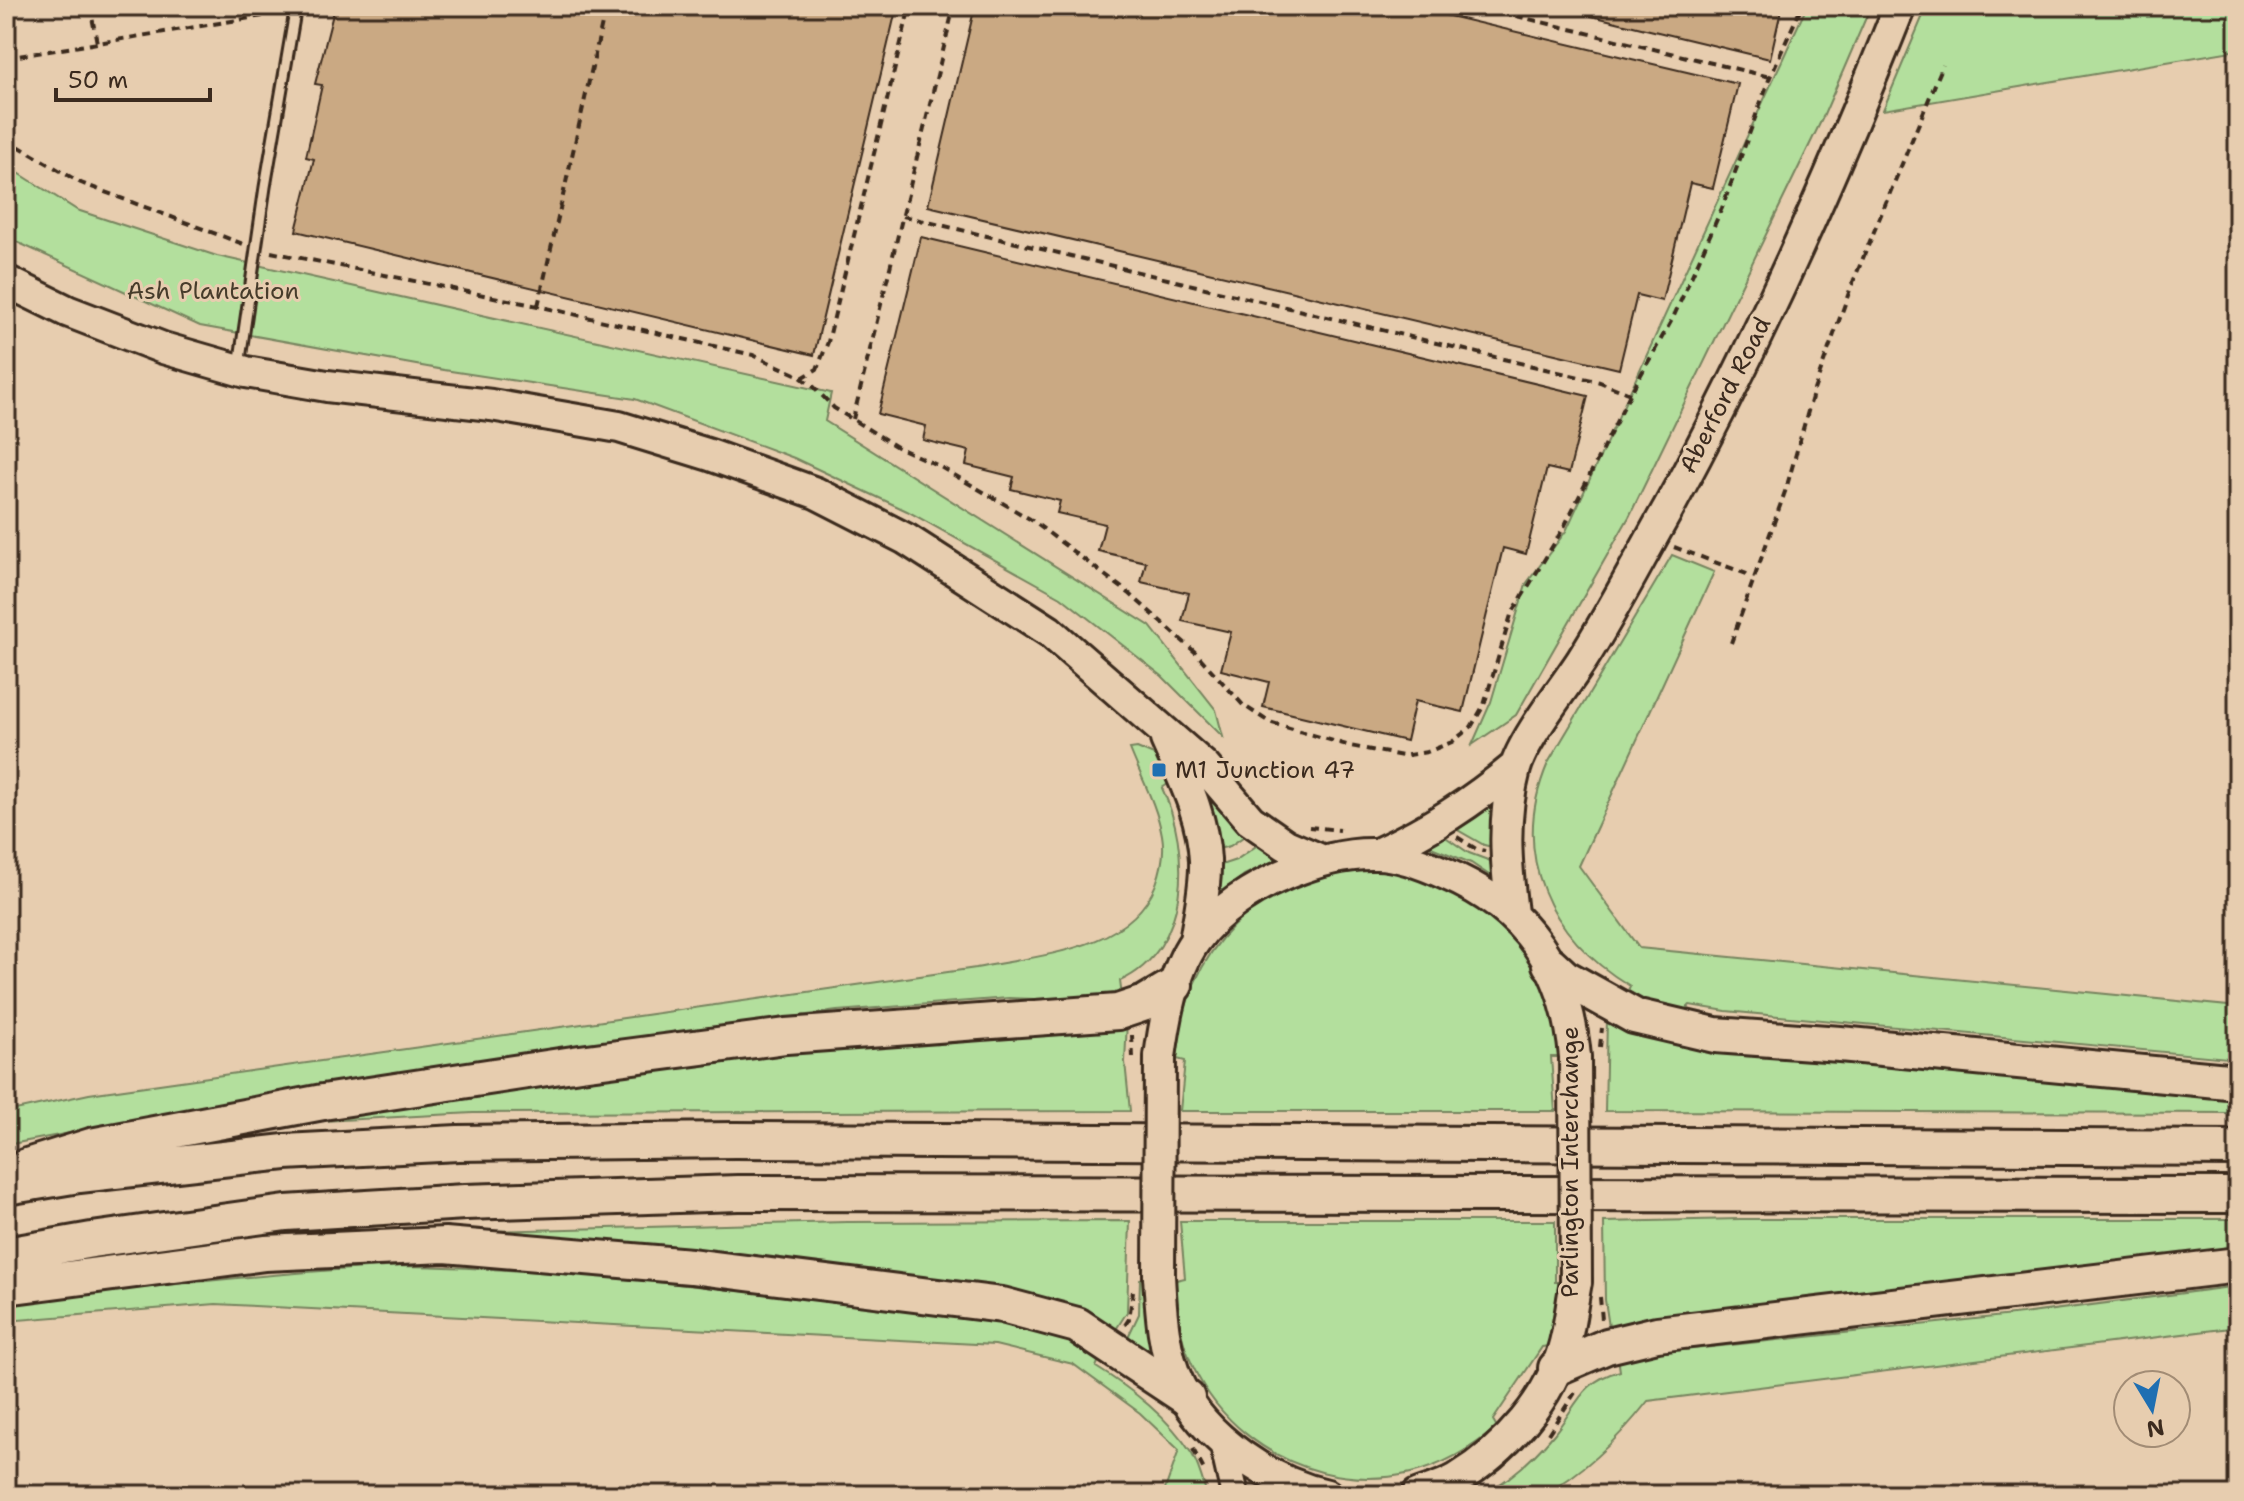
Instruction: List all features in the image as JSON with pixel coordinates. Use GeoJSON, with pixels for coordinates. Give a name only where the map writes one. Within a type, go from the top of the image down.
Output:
{"type":"FeatureCollection","features":[{"type":"Feature","properties":{"kind":"highway"},"geometry":{"type":"LineString","coordinates":[[1550,964],[1564,977],[1634,1016],[1715,1035],[2238,1082]]}},
{"type":"Feature","properties":{"kind":"highway"},"geometry":{"type":"LineString","coordinates":[[6,1172],[91,1146],[323,1102],[786,1036],[1105,1014],[1131,1009],[1175,985]]}},
{"type":"Feature","properties":{"kind":"highway"},"geometry":{"type":"LineString","coordinates":[[6,1187],[79,1175],[285,1152],[458,1143],[735,1140],[2238,1148]]}},
{"type":"Feature","properties":{"kind":"highway"},"geometry":{"type":"LineString","coordinates":[[6,1255],[286,1213],[465,1202],[738,1193],[2238,1195]]}},
{"type":"Feature","properties":{"kind":"highway"},"geometry":{"type":"LineString","coordinates":[[6,1287],[265,1253],[445,1245],[691,1266],[1002,1305],[1040,1313],[1077,1325],[1187,1398]]}},
{"type":"Feature","properties":{"kind":"highway"},"geometry":{"type":"LineString","coordinates":[[1556,1368],[1607,1346],[1657,1334],[2238,1265]]}},
{"type":"Feature","properties":{"kind":"main road","name":"Aberford Road"},"geometry":{"type":"LineString","coordinates":[[1512,913],[1505,856],[1507,813],[1516,766],[1524,748],[1584,657],[1651,539],[1777,293],[1852,126],[1900,6]]}},
{"type":"Feature","properties":{"kind":"main road"},"geometry":{"type":"LineString","coordinates":[[6,281],[67,311],[163,348],[239,370],[327,386],[491,405],[619,427],[816,493],[906,539],[1049,631],[1204,766],[1250,820],[1286,845],[1321,860]]}},
{"type":"Feature","properties":{"kind":"main road"},"geometry":{"type":"LineString","coordinates":[[1162,730],[1186,784],[1202,833],[1204,881],[1195,941]]}},
{"type":"Feature","properties":{"kind":"main road","name":"Aberford Road"},"geometry":{"type":"LineString","coordinates":[[1379,853],[1442,822],[1473,802],[1516,766]]}},
{"type":"Feature","properties":{"kind":"main road","name":"Parlington Interchange"},"geometry":{"type":"LineString","coordinates":[[1327,1495],[1304,1490],[1260,1471],[1199,1417],[1178,1384],[1162,1328],[1147,1058],[1195,941],[1221,914],[1262,884],[1321,860],[1379,853],[1426,865],[1470,884],[1512,913],[1533,937],[1550,964],[1587,1057],[1576,1282],[1565,1343],[1556,1368],[1541,1399],[1505,1442],[1455,1480],[1417,1495]]}},
{"type":"Feature","properties":{"kind":"main road"},"geometry":{"type":"LineString","coordinates":[[1222,1438],[1235,1495]]}},
{"type":"Feature","properties":{"kind":"lane"},"geometry":{"type":"LineString","coordinates":[[239,370],[296,8]]}},
{"type":"Feature","properties":{"kind":"path"},"geometry":{"type":"LineString","coordinates":[[90,6],[97,43]]}},
{"type":"Feature","properties":{"kind":"path"},"geometry":{"type":"LineString","coordinates":[[538,306],[606,6]]}},
{"type":"Feature","properties":{"kind":"path"},"geometry":{"type":"LineString","coordinates":[[802,378],[817,369],[828,342],[910,6]]}},
{"type":"Feature","properties":{"kind":"path"},"geometry":{"type":"LineString","coordinates":[[853,420],[954,6]]}},
{"type":"Feature","properties":{"kind":"path"},"geometry":{"type":"LineString","coordinates":[[1475,6],[1770,77]]}},
{"type":"Feature","properties":{"kind":"path"},"geometry":{"type":"LineString","coordinates":[[6,139],[81,183],[256,249],[538,306],[753,355],[778,364],[814,387],[834,408],[897,447],[937,465],[1030,519],[1092,563],[1161,620],[1243,705],[1269,722],[1350,746],[1403,756],[1427,752],[1452,742],[1471,727],[1484,705],[1511,615],[1564,527],[1630,394],[1673,318],[1716,222],[1770,77],[1802,6]]}},
{"type":"Feature","properties":{"kind":"path"},"geometry":{"type":"LineString","coordinates":[[6,58],[296,8]]}},
{"type":"Feature","properties":{"kind":"path"},"geometry":{"type":"LineString","coordinates":[[1731,643],[1786,489],[1814,390],[1851,287],[1943,65]]}},
{"type":"Feature","properties":{"kind":"path"},"geometry":{"type":"LineString","coordinates":[[903,216],[1584,378],[1630,394]]}},
{"type":"Feature","properties":{"kind":"path"},"geometry":{"type":"LineString","coordinates":[[1651,539],[1755,577]]}},
{"type":"Feature","properties":{"kind":"path"},"geometry":{"type":"LineString","coordinates":[[1297,822],[1308,827],[1342,830]]}},
{"type":"Feature","properties":{"kind":"path"},"geometry":{"type":"LineString","coordinates":[[1442,822],[1453,835],[1476,849],[1505,856]]}},
{"type":"Feature","properties":{"kind":"path"},"geometry":{"type":"LineString","coordinates":[[1587,1057],[1611,1004]]}},
{"type":"Feature","properties":{"kind":"path"},"geometry":{"type":"LineString","coordinates":[[1131,1009],[1147,1058]]}},
{"type":"Feature","properties":{"kind":"green space"},"geometry":{"type":"Polygon","coordinates":[[[1807,6],[1871,6],[1824,115],[1629,517],[1516,715],[1472,745],[1491,702],[1526,584],[1566,531],[1807,6]]]}},
{"type":"Feature","properties":{"kind":"green space"},"geometry":{"type":"Polygon","coordinates":[[[1927,6],[2238,6],[2238,50],[1883,110],[1927,6]]]}},
{"type":"Feature","properties":{"kind":"green space","name":"Ash Plantation"},"geometry":{"type":"Polygon","coordinates":[[[6,165],[77,210],[217,256],[831,393],[825,421],[1150,626],[1216,710],[1223,737],[1162,676],[1061,597],[907,511],[794,458],[635,399],[444,370],[200,326],[6,237],[6,165]]]}},
{"type":"Feature","properties":{"kind":"green space"},"geometry":{"type":"Polygon","coordinates":[[[1672,555],[1714,572],[1579,866],[1639,948],[2238,1007],[2238,1059],[1726,1011],[1690,1005],[1682,1013],[1626,995],[1630,986],[1602,966],[1558,918],[1544,890],[1535,861],[1533,829],[1537,797],[1548,763],[1672,555]]]}},
{"type":"Feature","properties":{"kind":"green space"},"geometry":{"type":"Polygon","coordinates":[[[1137,748],[1161,758],[1174,780],[1162,788],[1178,839],[1180,867],[1172,922],[1161,946],[1143,966],[1120,981],[1122,997],[1084,1001],[1009,998],[837,1011],[555,1049],[304,1089],[6,1145],[6,1112],[89,1094],[976,968],[1080,946],[1126,924],[1143,906],[1160,872],[1163,854],[1160,824],[1130,749],[1137,748]]]}},
{"type":"Feature","properties":{"kind":"green space"},"geometry":{"type":"Polygon","coordinates":[[[1190,760],[1250,832],[1230,846],[1218,849],[1190,760]]]}},
{"type":"Feature","properties":{"kind":"green space"},"geometry":{"type":"Polygon","coordinates":[[[1500,790],[1496,848],[1484,845],[1456,829],[1500,790]]]}},
{"type":"Feature","properties":{"kind":"green space"},"geometry":{"type":"Polygon","coordinates":[[[1444,836],[1469,853],[1496,863],[1495,879],[1471,863],[1431,847],[1444,836]]]}},
{"type":"Feature","properties":{"kind":"green space"},"geometry":{"type":"Polygon","coordinates":[[[1262,842],[1282,857],[1244,875],[1222,893],[1219,891],[1221,865],[1236,860],[1262,842]]]}},
{"type":"Feature","properties":{"kind":"green space"},"geometry":{"type":"Polygon","coordinates":[[[1367,870],[1396,873],[1450,890],[1497,921],[1516,942],[1533,965],[1554,1015],[1560,1057],[1551,1057],[1555,1111],[1180,1111],[1185,1061],[1177,1059],[1182,1020],[1194,984],[1211,953],[1234,926],[1261,903],[1293,886],[1328,875],[1367,870]]]}},
{"type":"Feature","properties":{"kind":"green space"},"geometry":{"type":"Polygon","coordinates":[[[1607,1019],[2238,1089],[2238,1113],[1605,1111],[1607,1019]]]}},
{"type":"Feature","properties":{"kind":"green space"},"geometry":{"type":"Polygon","coordinates":[[[1127,1021],[1125,1062],[1130,1111],[473,1113],[323,1121],[322,1113],[821,1047],[1127,1021]]]}},
{"type":"Feature","properties":{"kind":"green space"},"geometry":{"type":"Polygon","coordinates":[[[2238,1219],[2238,1258],[1610,1334],[1605,1300],[1604,1222],[2238,1219]]]}},
{"type":"Feature","properties":{"kind":"green space"},"geometry":{"type":"Polygon","coordinates":[[[1130,1221],[1127,1312],[1115,1331],[368,1234],[847,1222],[1130,1221]]]}},
{"type":"Feature","properties":{"kind":"green space"},"geometry":{"type":"Polygon","coordinates":[[[1180,1221],[1555,1221],[1555,1282],[1559,1282],[1549,1346],[1542,1347],[1493,1420],[1497,1427],[1457,1455],[1411,1473],[1366,1478],[1322,1472],[1282,1457],[1246,1434],[1216,1403],[1193,1367],[1179,1325],[1176,1280],[1185,1278],[1180,1221]]]}},
{"type":"Feature","properties":{"kind":"green space"},"geometry":{"type":"Polygon","coordinates":[[[403,1266],[627,1279],[998,1322],[1025,1322],[1102,1353],[1096,1367],[1136,1395],[1172,1428],[1194,1459],[1207,1495],[1163,1495],[1179,1450],[1140,1413],[1073,1364],[995,1345],[216,1304],[6,1321],[6,1305],[24,1302],[213,1280],[403,1266]]]}},
{"type":"Feature","properties":{"kind":"green space"},"geometry":{"type":"Polygon","coordinates":[[[1144,1278],[1145,1309],[1153,1353],[1149,1354],[1127,1339],[1139,1314],[1140,1279],[1144,1278]]]}},
{"type":"Feature","properties":{"kind":"green space"},"geometry":{"type":"Polygon","coordinates":[[[2238,1286],[2238,1327],[1648,1401],[1600,1453],[1573,1476],[1543,1495],[1482,1495],[1512,1475],[1538,1452],[1588,1388],[1607,1375],[1620,1371],[1618,1357],[2022,1314],[2238,1286]]]}},
{"type":"Feature","properties":{"kind":"building"},"geometry":{"type":"Polygon","coordinates":[[[335,6],[897,6],[814,355],[296,231],[314,159],[306,157],[322,85],[315,84],[335,6]]]}},
{"type":"Feature","properties":{"kind":"building"},"geometry":{"type":"Polygon","coordinates":[[[975,6],[1407,6],[1738,84],[1713,188],[1690,183],[1662,301],[1637,295],[1619,369],[928,206],[975,6]]]}},
{"type":"Feature","properties":{"kind":"building"},"geometry":{"type":"Polygon","coordinates":[[[1576,6],[1782,6],[1770,59],[1575,12],[1576,6]]]}},
{"type":"Feature","properties":{"kind":"building"},"geometry":{"type":"Polygon","coordinates":[[[921,237],[1588,396],[1569,473],[1547,468],[1526,554],[1503,548],[1463,712],[1415,701],[1406,741],[1263,707],[1269,682],[1221,670],[1231,632],[1182,621],[1189,593],[1141,582],[1146,562],[1098,551],[1105,524],[1057,513],[1060,501],[1011,489],[1014,477],[966,465],[969,451],[923,440],[926,426],[878,414],[921,237]]]}},
{"type":"Feature","properties":{"kind":"place","name":"M1 Junction 47"},"geometry":{"type":"Point","coordinates":[1159,770]}}]}
